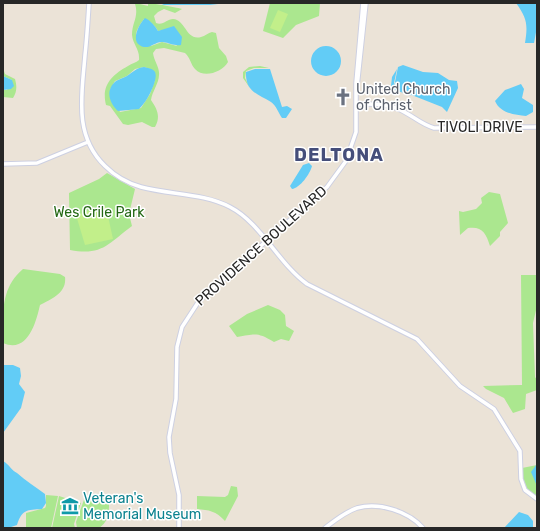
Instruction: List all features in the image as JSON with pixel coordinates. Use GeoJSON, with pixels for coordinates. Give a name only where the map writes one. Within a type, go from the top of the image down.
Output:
{"type":"FeatureCollection","features":[{"type":"Feature","properties":{"kind":"street"},"geometry":{"type":"LineString","coordinates":[[89,3],[81,104],[82,119],[88,142],[100,161],[123,180],[151,190],[204,198],[224,204],[245,218],[293,272],[307,284],[417,339],[460,386],[494,409],[520,451],[521,479],[525,490],[537,499]]}},
{"type":"Feature","properties":{"kind":"street","name":"PROVIDENCE BOULEVARD"},"geometry":{"type":"LineString","coordinates":[[357,86],[356,83],[363,3]]}},
{"type":"Feature","properties":{"kind":"street","name":"PROVIDENCE BOULEVARD"},"geometry":{"type":"LineString","coordinates":[[179,528],[179,495],[170,453],[169,437],[176,399],[177,347],[182,327],[192,308],[199,301],[327,187],[340,171],[354,140],[357,86],[366,3]]}},
{"type":"Feature","properties":{"kind":"street","name":"TIVOLI DRIVE"},"geometry":{"type":"LineString","coordinates":[[357,104],[390,106],[403,111],[420,123],[434,128],[537,127]]}},
{"type":"Feature","properties":{"kind":"street"},"geometry":{"type":"LineString","coordinates":[[3,164],[38,163],[88,142]]}},
{"type":"Feature","properties":{"kind":"street"},"geometry":{"type":"LineString","coordinates":[[324,528],[349,511],[371,507],[398,512],[419,524],[423,528]]}},
{"type":"Feature","properties":{"kind":"green space"},"geometry":{"type":"Polygon","coordinates":[[[148,3],[151,3],[182,9],[175,13],[164,9],[158,12],[154,16],[156,23],[161,24],[173,19],[177,20],[192,36],[196,37],[202,37],[212,32],[216,33],[219,48],[226,56],[228,62],[222,69],[213,73],[203,74],[195,69],[185,53],[164,48],[156,49],[153,53],[159,70],[159,75],[151,100],[158,113],[158,119],[155,127],[142,122],[128,125],[123,124],[110,106],[106,105],[105,92],[109,81],[122,69],[139,60],[132,35],[136,16],[135,4],[148,6],[148,3]],[[144,19],[136,32],[138,41],[141,45],[151,46],[162,42],[177,46],[165,30],[158,31],[151,22],[144,19]],[[144,67],[135,69],[127,76],[115,81],[110,90],[120,112],[141,108],[150,94],[155,80],[150,69],[144,67]]]}},
{"type":"Feature","properties":{"kind":"green space"},"geometry":{"type":"Polygon","coordinates":[[[270,3],[320,3],[319,16],[296,25],[283,38],[263,31],[270,3]]]}},
{"type":"Feature","properties":{"kind":"green space"},"geometry":{"type":"Polygon","coordinates":[[[278,10],[288,14],[280,32],[270,28],[278,10]]]}},
{"type":"Feature","properties":{"kind":"green space"},"geometry":{"type":"Polygon","coordinates":[[[260,66],[269,68],[254,68],[246,71],[245,78],[250,88],[243,78],[243,72],[249,67],[260,66]]]}},
{"type":"Feature","properties":{"kind":"green space"},"geometry":{"type":"Polygon","coordinates":[[[3,68],[5,74],[15,79],[16,89],[13,98],[3,97],[3,90],[7,90],[12,80],[3,76],[3,68]]]}},
{"type":"Feature","properties":{"kind":"green space","name":"Wes Crile Park"},"geometry":{"type":"Polygon","coordinates":[[[107,173],[135,189],[129,214],[132,226],[110,243],[97,250],[70,250],[69,193],[99,179],[107,173]]]}},
{"type":"Feature","properties":{"kind":"green space"},"geometry":{"type":"Polygon","coordinates":[[[489,192],[500,194],[508,223],[500,232],[500,236],[490,246],[487,237],[480,229],[468,228],[460,235],[459,211],[463,212],[476,209],[482,203],[481,198],[489,192]]]}},
{"type":"Feature","properties":{"kind":"green space"},"geometry":{"type":"Polygon","coordinates":[[[106,207],[113,239],[85,245],[76,215],[106,207]]]}},
{"type":"Feature","properties":{"kind":"green space"},"geometry":{"type":"Polygon","coordinates":[[[23,269],[60,274],[65,277],[65,283],[57,295],[40,305],[33,327],[25,340],[19,344],[12,345],[3,343],[4,303],[10,285],[23,269]]]}},
{"type":"Feature","properties":{"kind":"green space"},"geometry":{"type":"Polygon","coordinates":[[[521,275],[537,275],[537,306],[533,323],[535,377],[537,380],[537,390],[526,394],[525,409],[513,413],[504,398],[483,386],[522,385],[521,275]]]}},
{"type":"Feature","properties":{"kind":"green space"},"geometry":{"type":"Polygon","coordinates":[[[268,305],[280,310],[285,315],[286,326],[294,331],[289,341],[281,339],[274,342],[260,335],[237,337],[229,326],[247,314],[268,305]]]}},
{"type":"Feature","properties":{"kind":"green space"},"geometry":{"type":"Polygon","coordinates":[[[537,465],[537,498],[529,492],[525,486],[522,468],[537,465]]]}},
{"type":"Feature","properties":{"kind":"green space"},"geometry":{"type":"Polygon","coordinates":[[[231,486],[237,487],[238,496],[225,521],[219,515],[212,512],[197,509],[197,496],[225,497],[228,495],[231,486]]]}},
{"type":"Feature","properties":{"kind":"green space"},"geometry":{"type":"Polygon","coordinates":[[[46,495],[58,496],[51,528],[26,528],[26,513],[45,508],[46,495]]]}},
{"type":"Feature","properties":{"kind":"green space"},"geometry":{"type":"Polygon","coordinates":[[[59,496],[81,503],[74,524],[75,528],[52,528],[59,496]]]}},
{"type":"Feature","properties":{"kind":"green space"},"geometry":{"type":"Polygon","coordinates":[[[85,497],[109,498],[107,518],[103,525],[99,528],[77,528],[76,522],[85,497]]]}},
{"type":"Feature","properties":{"kind":"water"},"geometry":{"type":"Polygon","coordinates":[[[159,3],[226,3],[210,5],[164,5],[159,3]]]}},
{"type":"Feature","properties":{"kind":"water"},"geometry":{"type":"Polygon","coordinates":[[[516,3],[537,3],[537,27],[534,43],[525,43],[526,22],[516,3]]]}},
{"type":"Feature","properties":{"kind":"water"},"geometry":{"type":"Polygon","coordinates":[[[145,18],[153,24],[158,31],[174,26],[182,37],[181,45],[160,42],[147,47],[139,45],[136,34],[145,18]]]}},
{"type":"Feature","properties":{"kind":"water"},"geometry":{"type":"Polygon","coordinates":[[[326,46],[336,51],[341,61],[336,71],[326,76],[316,71],[311,61],[316,51],[326,46]]]}},
{"type":"Feature","properties":{"kind":"water"},"geometry":{"type":"Polygon","coordinates":[[[403,65],[423,72],[438,73],[449,80],[457,81],[458,88],[447,112],[442,107],[399,90],[395,82],[398,67],[403,65]]]}},
{"type":"Feature","properties":{"kind":"water"},"geometry":{"type":"Polygon","coordinates":[[[144,67],[153,70],[156,76],[148,98],[139,109],[118,111],[112,104],[109,92],[110,88],[116,81],[126,77],[137,69],[144,67]]]}},
{"type":"Feature","properties":{"kind":"water"},"geometry":{"type":"Polygon","coordinates":[[[255,69],[270,69],[282,107],[287,106],[292,109],[286,118],[282,118],[273,103],[253,92],[250,88],[246,79],[246,72],[255,69]]]}},
{"type":"Feature","properties":{"kind":"water"},"geometry":{"type":"Polygon","coordinates":[[[397,69],[394,83],[399,90],[412,96],[395,90],[391,86],[392,77],[397,69]]]}},
{"type":"Feature","properties":{"kind":"water"},"geometry":{"type":"Polygon","coordinates":[[[3,76],[12,80],[14,86],[11,89],[3,90],[3,76]]]}},
{"type":"Feature","properties":{"kind":"water"},"geometry":{"type":"Polygon","coordinates":[[[521,84],[524,89],[522,98],[533,105],[533,112],[526,116],[504,111],[495,101],[505,90],[521,84]]]}},
{"type":"Feature","properties":{"kind":"water"},"geometry":{"type":"Polygon","coordinates":[[[309,163],[312,166],[307,177],[298,186],[292,189],[290,186],[303,165],[309,163]]]}},
{"type":"Feature","properties":{"kind":"water"},"geometry":{"type":"Polygon","coordinates":[[[3,365],[13,365],[20,368],[21,376],[19,384],[25,392],[21,408],[3,433],[3,365]]]}},
{"type":"Feature","properties":{"kind":"water"},"geometry":{"type":"Polygon","coordinates":[[[3,461],[15,472],[45,494],[46,503],[42,509],[26,511],[21,516],[17,525],[8,528],[3,527],[3,461]]]}},
{"type":"Feature","properties":{"kind":"water"},"geometry":{"type":"Polygon","coordinates":[[[537,464],[537,486],[531,472],[537,464]]]}},
{"type":"Feature","properties":{"kind":"water"},"geometry":{"type":"Polygon","coordinates":[[[519,512],[528,515],[533,521],[533,527],[504,528],[519,512]]]}},
{"type":"Feature","properties":{"kind":"place","name":"United Church of Christ"},"geometry":{"type":"Point","coordinates":[343,97]}},
{"type":"Feature","properties":{"kind":"place","name":"Veteran's Memorial Museum"},"geometry":{"type":"Point","coordinates":[70,506]}},
{"type":"Feature","properties":{"kind":"district","name":"DELTONA"},"geometry":{"type":"Point","coordinates":[339,155]}}]}
